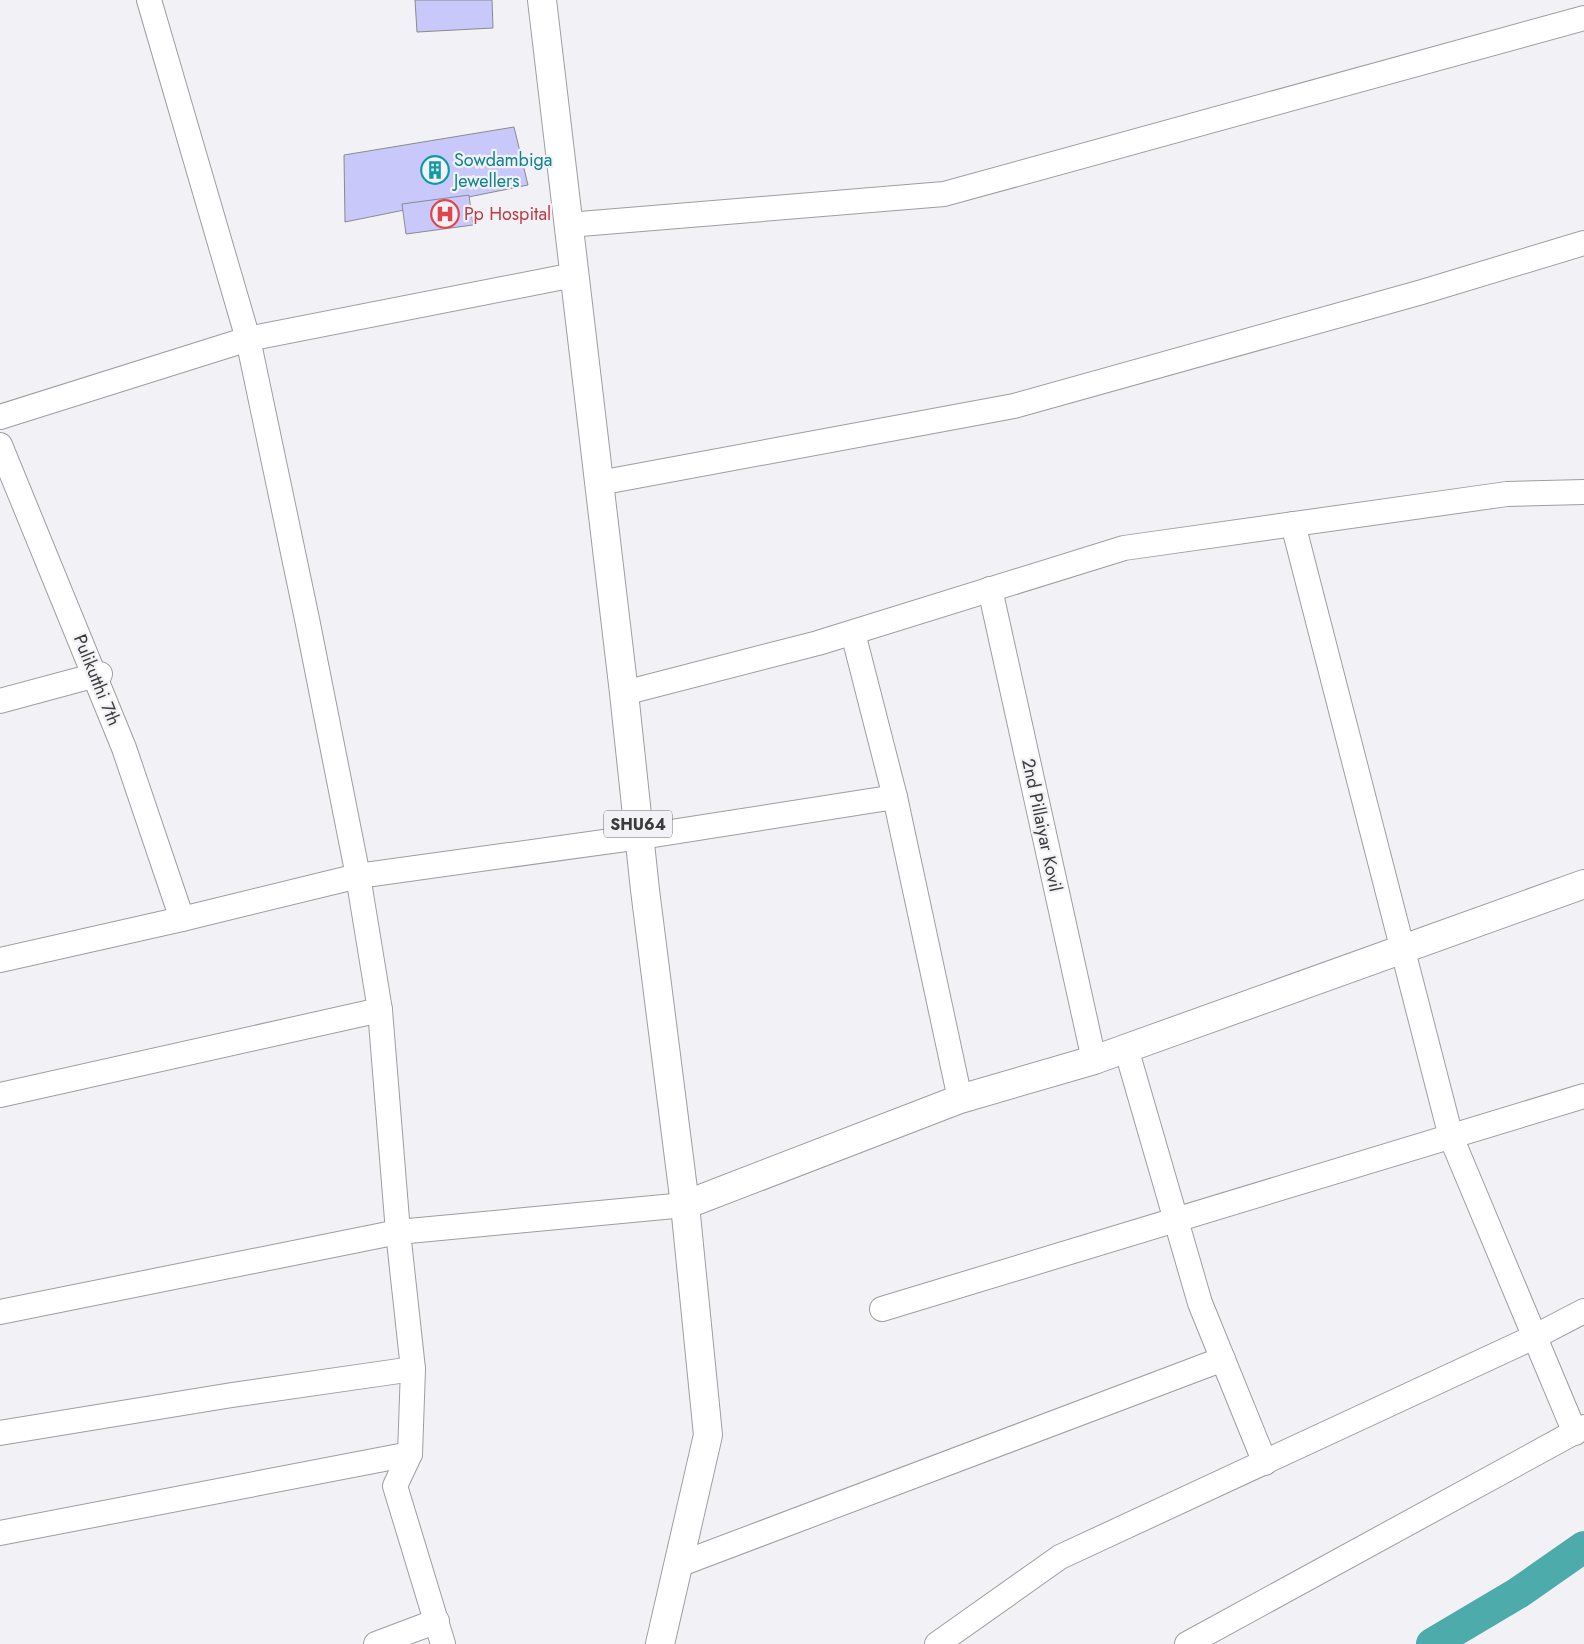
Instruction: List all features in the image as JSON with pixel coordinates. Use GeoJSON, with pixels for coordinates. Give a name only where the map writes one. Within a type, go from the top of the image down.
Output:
{"type":"FeatureCollection","features":[{"type":"Feature","properties":{"kind":"main road","name":"SHU64"},"geometry":{"type":"LineString","coordinates":[[542,0],[624,692],[645,890],[685,1205],[708,1436],[660,1644]]}},
{"type":"Feature","properties":{"kind":"main road"},"geometry":{"type":"LineString","coordinates":[[685,1205],[960,1099],[1094,1060],[1584,884]]}},
{"type":"Feature","properties":{"kind":"street"},"geometry":{"type":"LineString","coordinates":[[150,0],[248,339],[307,619],[358,876],[380,1010],[398,1232],[413,1368],[410,1454],[395,1486],[444,1644]]}},
{"type":"Feature","properties":{"kind":"street"},"geometry":{"type":"LineString","coordinates":[[568,225],[944,194],[1584,18]]}},
{"type":"Feature","properties":{"kind":"street"},"geometry":{"type":"LineString","coordinates":[[599,483],[1014,406],[1422,292],[1584,243]]}},
{"type":"Feature","properties":{"kind":"street"},"geometry":{"type":"LineString","coordinates":[[0,417],[248,339],[574,275]]}},
{"type":"Feature","properties":{"kind":"street","name":"Pulikutthi 7th"},"geometry":{"type":"LineString","coordinates":[[0,445],[98,675],[182,919]]}},
{"type":"Feature","properties":{"kind":"street"},"geometry":{"type":"LineString","coordinates":[[624,692],[853,633],[1124,548],[1507,494],[1584,492]]}},
{"type":"Feature","properties":{"kind":"street"},"geometry":{"type":"LineString","coordinates":[[1188,1644],[1579,1430],[1534,1337],[1451,1137],[1293,524]]}},
{"type":"Feature","properties":{"kind":"street","name":"2nd Pillaiyar Kovil"},"geometry":{"type":"LineString","coordinates":[[990,589],[1094,1060]]}},
{"type":"Feature","properties":{"kind":"street"},"geometry":{"type":"LineString","coordinates":[[853,633],[895,797],[960,1099]]}},
{"type":"Feature","properties":{"kind":"street"},"geometry":{"type":"LineString","coordinates":[[0,701],[98,675]]}},
{"type":"Feature","properties":{"kind":"street"},"geometry":{"type":"LineString","coordinates":[[0,960],[182,919],[358,876],[640,837],[895,797]]}},
{"type":"Feature","properties":{"kind":"street"},"geometry":{"type":"LineString","coordinates":[[0,1096],[380,1010]]}},
{"type":"Feature","properties":{"kind":"street"},"geometry":{"type":"LineString","coordinates":[[1126,1048],[1200,1303],[1265,1463]]}},
{"type":"Feature","properties":{"kind":"street"},"geometry":{"type":"LineString","coordinates":[[882,1309],[1584,1096]]}},
{"type":"Feature","properties":{"kind":"street"},"geometry":{"type":"LineString","coordinates":[[0,1312],[398,1232],[685,1205]]}},
{"type":"Feature","properties":{"kind":"street"},"geometry":{"type":"LineString","coordinates":[[937,1644],[1060,1557],[1534,1337],[1584,1311]]}},
{"type":"Feature","properties":{"kind":"street"},"geometry":{"type":"LineString","coordinates":[[678,1565],[1223,1359]]}},
{"type":"Feature","properties":{"kind":"street"},"geometry":{"type":"LineString","coordinates":[[0,1433],[413,1368]]}},
{"type":"Feature","properties":{"kind":"street"},"geometry":{"type":"LineString","coordinates":[[0,1533],[410,1454]]}},
{"type":"Feature","properties":{"kind":"street"},"geometry":{"type":"LineString","coordinates":[[376,1644],[437,1621]]}},
{"type":"Feature","properties":{"kind":"building"},"geometry":{"type":"Polygon","coordinates":[[[415,0],[492,0],[493,28],[417,32],[415,0]]]}},
{"type":"Feature","properties":{"kind":"building","name":"Sowdambiga Jewellers"},"geometry":{"type":"Polygon","coordinates":[[[514,127],[528,185],[345,222],[344,155],[514,127]]]}},
{"type":"Feature","properties":{"kind":"building"},"geometry":{"type":"Polygon","coordinates":[[[469,195],[473,225],[406,234],[402,204],[469,195]]]}},
{"type":"Feature","properties":{"kind":"waterway"},"geometry":{"type":"LineString","coordinates":[[1432,1644],[1518,1593],[1584,1547]]}},
{"type":"Feature","properties":{"kind":"place","name":"Sowdambiga Jewellers"},"geometry":{"type":"Point","coordinates":[435,170]}},
{"type":"Feature","properties":{"kind":"place","name":"Pp Hospital"},"geometry":{"type":"Point","coordinates":[445,214]}}]}
